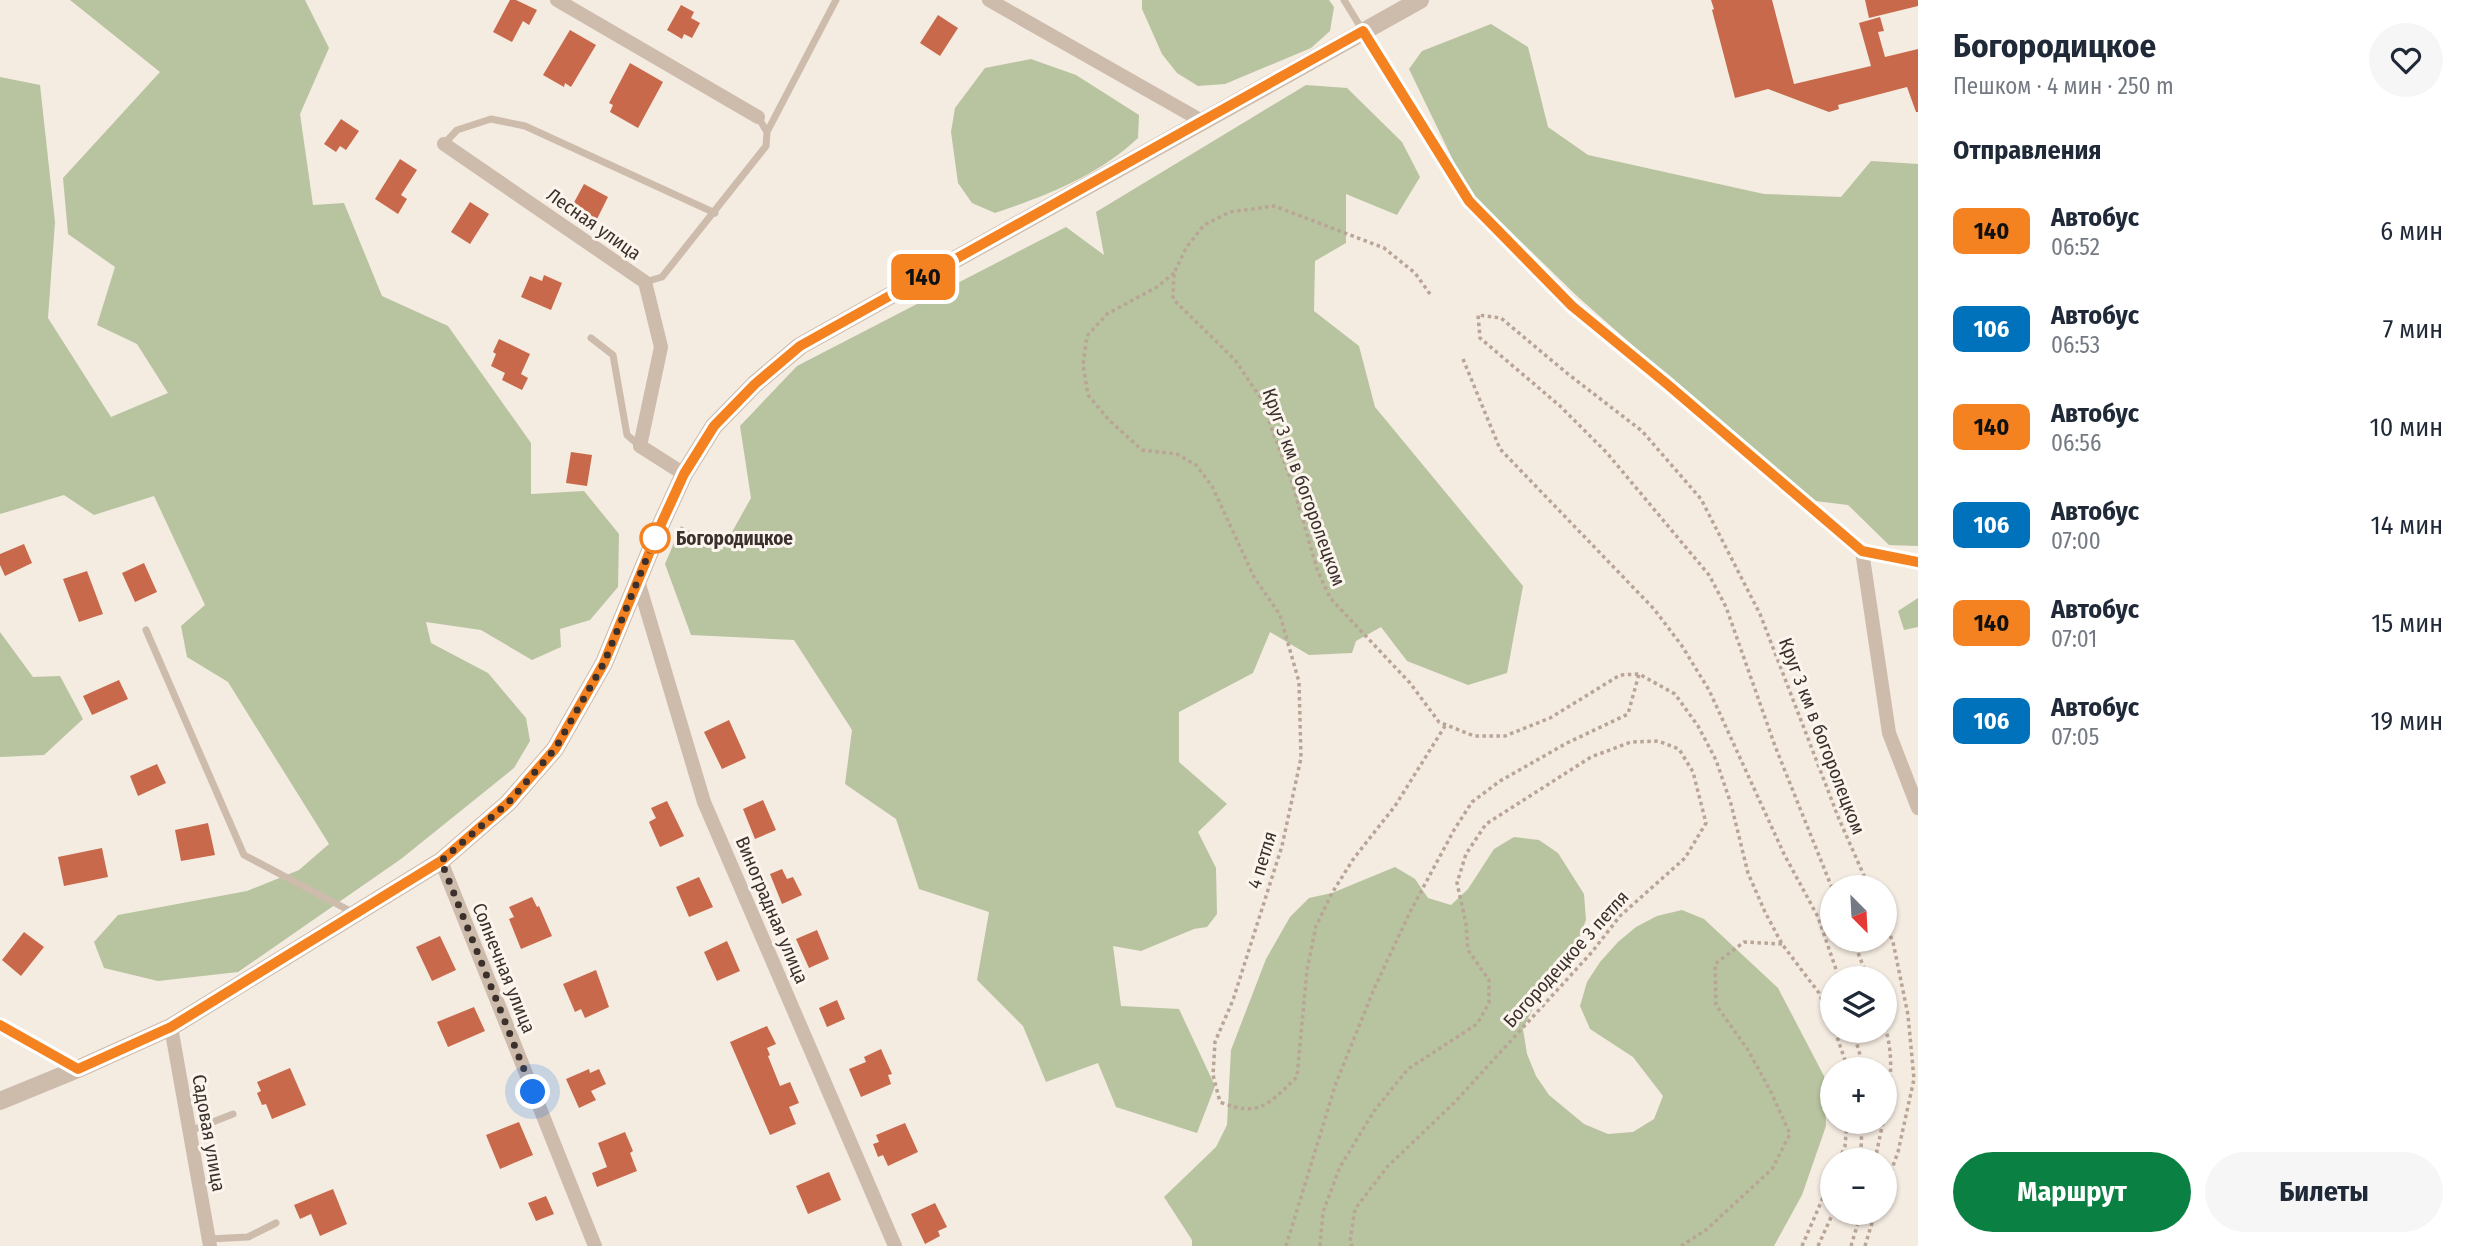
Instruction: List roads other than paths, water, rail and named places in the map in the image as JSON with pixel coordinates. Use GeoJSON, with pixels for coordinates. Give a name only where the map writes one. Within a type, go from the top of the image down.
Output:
{"type":"FeatureCollection","features":[{"type":"Feature","properties":{"kind":"street"},"geometry":{"type":"LineString","coordinates":[[557,0],[758,117]]}},
{"type":"Feature","properties":{"kind":"street"},"geometry":{"type":"LineString","coordinates":[[989,0],[1202,121]]}},
{"type":"Feature","properties":{"kind":"street"},"geometry":{"type":"LineString","coordinates":[[0,1101],[171,1027],[441,861],[508,803],[555,749],[604,663],[684,474],[714,426],[755,384],[800,346],[1420,0]]}},
{"type":"Feature","properties":{"kind":"street"},"geometry":{"type":"LineString","coordinates":[[1363,31],[1469,201],[1572,306],[1862,551],[1918,562]]}},
{"type":"Feature","properties":{"kind":"street","name":"Лесная улица"},"geometry":{"type":"LineString","coordinates":[[444,144],[645,282],[662,347],[640,446]]}},
{"type":"Feature","properties":{"kind":"street"},"geometry":{"type":"LineString","coordinates":[[640,446],[684,474]]}},
{"type":"Feature","properties":{"kind":"street"},"geometry":{"type":"LineString","coordinates":[[1862,551],[1889,733],[1917,803]]}},
{"type":"Feature","properties":{"kind":"street","name":"Виноградная улица"},"geometry":{"type":"LineString","coordinates":[[638,581],[704,802],[895,1246]]}},
{"type":"Feature","properties":{"kind":"street","name":"Солнечная улица"},"geometry":{"type":"LineString","coordinates":[[441,861],[595,1246]]}},
{"type":"Feature","properties":{"kind":"street"},"geometry":{"type":"LineString","coordinates":[[0,1025],[78,1069]]}},
{"type":"Feature","properties":{"kind":"street","name":"Садовая улица"},"geometry":{"type":"LineString","coordinates":[[171,1027],[209,1243]]}},
{"type":"Feature","properties":{"kind":"lane"},"geometry":{"type":"LineString","coordinates":[[645,282],[662,277],[766,146],[767,132],[836,0]]}},
{"type":"Feature","properties":{"kind":"lane"},"geometry":{"type":"LineString","coordinates":[[1345,0],[1363,31]]}},
{"type":"Feature","properties":{"kind":"lane"},"geometry":{"type":"LineString","coordinates":[[758,117],[767,132]]}},
{"type":"Feature","properties":{"kind":"lane"},"geometry":{"type":"LineString","coordinates":[[444,144],[457,131],[491,119],[525,126],[715,213]]}},
{"type":"Feature","properties":{"kind":"lane"},"geometry":{"type":"LineString","coordinates":[[591,338],[612,355],[627,435],[640,446]]}},
{"type":"Feature","properties":{"kind":"lane"},"geometry":{"type":"LineString","coordinates":[[146,630],[244,855],[355,914]]}},
{"type":"Feature","properties":{"kind":"lane"},"geometry":{"type":"LineString","coordinates":[[189,1132],[233,1114]]}},
{"type":"Feature","properties":{"kind":"lane"},"geometry":{"type":"LineString","coordinates":[[209,1243],[248,1237],[276,1223]]}},
{"type":"Feature","properties":{"kind":"place","name":"Богородицкое"},"geometry":{"type":"Point","coordinates":[655,538]}}]}
